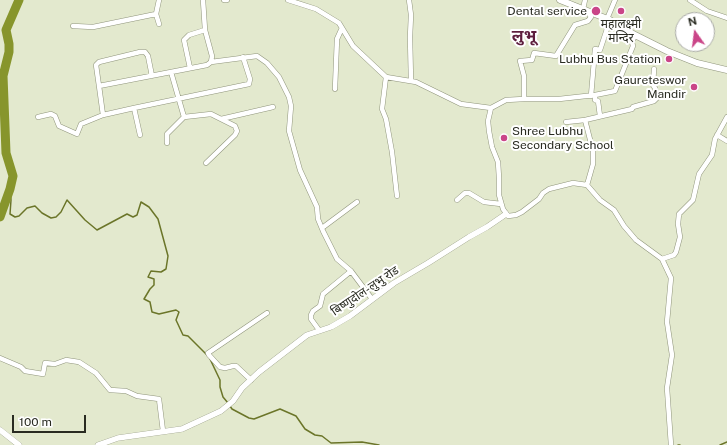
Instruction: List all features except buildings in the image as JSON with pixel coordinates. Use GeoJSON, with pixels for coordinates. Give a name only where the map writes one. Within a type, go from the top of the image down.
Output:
{"type":"FeatureCollection","features":[{"type":"Feature","properties":{"kind":"main road"},"geometry":{"type":"LineString","coordinates":[[560,0],[609,19],[635,35],[697,63],[727,70]]}},
{"type":"Feature","properties":{"kind":"street"},"geometry":{"type":"LineString","coordinates":[[159,0],[156,14],[159,24]]}},
{"type":"Feature","properties":{"kind":"street"},"geometry":{"type":"LineString","coordinates":[[203,0],[205,30],[212,56],[211,62]]}},
{"type":"Feature","properties":{"kind":"street"},"geometry":{"type":"LineString","coordinates":[[288,0],[316,9],[339,24],[353,46],[386,77],[416,82],[461,104],[491,108],[506,100],[559,99],[593,96],[615,91],[633,46],[632,42],[635,35]]}},
{"type":"Feature","properties":{"kind":"street"},"geometry":{"type":"LineString","coordinates":[[409,0],[411,15],[411,81]]}},
{"type":"Feature","properties":{"kind":"street"},"geometry":{"type":"LineString","coordinates":[[524,99],[524,76],[520,61],[532,60],[534,54],[556,56],[575,25],[588,21],[591,17],[588,12],[583,9],[585,0]]}},
{"type":"Feature","properties":{"kind":"street"},"geometry":{"type":"LineString","coordinates":[[600,116],[598,101],[595,100],[593,96],[595,49],[600,50],[615,0]]}},
{"type":"Feature","properties":{"kind":"street"},"geometry":{"type":"LineString","coordinates":[[690,0],[707,11],[727,18]]}},
{"type":"Feature","properties":{"kind":"street"},"geometry":{"type":"LineString","coordinates":[[73,26],[93,27],[156,14]]}},
{"type":"Feature","properties":{"kind":"street"},"geometry":{"type":"LineString","coordinates":[[334,89],[336,39],[342,28]]}},
{"type":"Feature","properties":{"kind":"street"},"geometry":{"type":"LineString","coordinates":[[190,68],[184,40],[189,35],[205,30]]}},
{"type":"Feature","properties":{"kind":"street"},"geometry":{"type":"LineString","coordinates":[[103,115],[96,64],[99,62],[145,52],[148,56],[152,76]]}},
{"type":"Feature","properties":{"kind":"street"},"geometry":{"type":"LineString","coordinates":[[99,86],[207,65],[211,62],[243,57],[257,56],[268,63],[280,77],[289,98],[291,106],[289,131],[300,170],[317,207],[318,219],[337,259],[351,271],[372,299]]}},
{"type":"Feature","properties":{"kind":"street"},"geometry":{"type":"LineString","coordinates":[[38,117],[51,114],[55,116],[59,126],[77,134],[82,124],[103,115],[249,84],[250,79],[243,57]]}},
{"type":"Feature","properties":{"kind":"street"},"geometry":{"type":"LineString","coordinates":[[566,122],[585,120],[632,109],[633,107],[654,101],[657,98],[655,88],[652,85],[654,69]]}},
{"type":"Feature","properties":{"kind":"street"},"geometry":{"type":"LineString","coordinates":[[171,72],[184,117]]}},
{"type":"Feature","properties":{"kind":"street"},"geometry":{"type":"LineString","coordinates":[[386,77],[382,109],[386,119],[392,152],[396,196]]}},
{"type":"Feature","properties":{"kind":"street"},"geometry":{"type":"LineString","coordinates":[[221,119],[272,107]]}},
{"type":"Feature","properties":{"kind":"street"},"geometry":{"type":"LineString","coordinates":[[134,108],[140,134]]}},
{"type":"Feature","properties":{"kind":"street"},"geometry":{"type":"LineString","coordinates":[[491,108],[488,121],[488,131],[498,162],[498,195],[508,216],[516,215],[539,199],[543,193],[549,189],[573,183],[587,185],[600,200],[614,210],[624,226],[636,240],[662,259],[670,278],[667,322],[672,355],[667,388],[670,444]]}},
{"type":"Feature","properties":{"kind":"street"},"geometry":{"type":"LineString","coordinates":[[167,143],[167,134],[184,117],[211,114],[235,126],[235,135],[206,163]]}},
{"type":"Feature","properties":{"kind":"street"},"geometry":{"type":"LineString","coordinates":[[662,259],[674,255],[676,252],[680,237],[678,224],[679,214],[693,200],[699,174],[712,155],[715,139],[727,117]]}},
{"type":"Feature","properties":{"kind":"street"},"geometry":{"type":"LineString","coordinates":[[585,120],[593,150],[593,164],[587,185]]}},
{"type":"Feature","properties":{"kind":"street"},"geometry":{"type":"LineString","coordinates":[[717,135],[727,141]]}},
{"type":"Feature","properties":{"kind":"street"},"geometry":{"type":"LineString","coordinates":[[457,200],[465,193],[469,192],[484,202],[501,204]]}},
{"type":"Feature","properties":{"kind":"street"},"geometry":{"type":"LineString","coordinates":[[322,228],[357,202]]}},
{"type":"Feature","properties":{"kind":"street","name":"बिष्णुदोल-लुभु रोड"},"geometry":{"type":"LineString","coordinates":[[98,445],[118,438],[182,429],[221,411],[259,372],[307,335],[331,327],[350,316],[394,283],[506,214]]}},
{"type":"Feature","properties":{"kind":"street"},"geometry":{"type":"LineString","coordinates":[[319,330],[311,319],[310,315],[312,311],[320,306],[323,294],[351,271]]}},
{"type":"Feature","properties":{"kind":"street"},"geometry":{"type":"LineString","coordinates":[[251,380],[236,366],[225,368],[220,367],[208,353],[267,313]]}},
{"type":"Feature","properties":{"kind":"street"},"geometry":{"type":"LineString","coordinates":[[0,358],[21,367],[25,371],[43,374],[45,363],[55,364],[66,360],[79,362],[96,373],[110,390],[126,391],[137,396],[159,399],[163,431]]}},
{"type":"Feature","properties":{"kind":"street"},"geometry":{"type":"LineString","coordinates":[[0,430],[19,445]]}},
{"type":"Feature","properties":{"kind":"waterway"},"geometry":{"type":"LineString","coordinates":[[0,217],[13,176],[6,153],[3,76],[9,52],[6,30],[19,0]]}},
{"type":"Feature","properties":{"kind":"waterway"},"geometry":{"type":"LineString","coordinates":[[10,189],[10,214],[15,217],[19,216],[27,208],[35,206],[42,213],[51,218],[56,217],[61,212],[67,200],[85,220],[97,230],[127,214],[133,217],[137,215],[141,202],[149,207],[158,219],[168,256],[166,269],[161,272],[151,271],[148,277],[154,279],[154,285],[144,299],[150,302],[152,312],[159,314],[176,310],[179,312],[176,320],[183,335],[188,336],[207,355]]}},
{"type":"Feature","properties":{"kind":"waterway"},"geometry":{"type":"LineString","coordinates":[[210,359],[220,380],[220,387],[223,397],[228,403]]}},
{"type":"Feature","properties":{"kind":"waterway"},"geometry":{"type":"LineString","coordinates":[[230,406],[232,409],[254,419],[280,409],[296,416],[305,429],[315,435],[322,436],[331,443],[362,442],[379,445]]}},
{"type":"Feature","properties":{"kind":"waterway"},"geometry":{"type":"LineString","coordinates":[[720,445],[727,442]]}},
{"type":"Feature","properties":{"kind":"place","name":"Dental service"},"geometry":{"type":"Point","coordinates":[596,11]}},
{"type":"Feature","properties":{"kind":"place","name":"महालक्ष्मी मन्दिर"},"geometry":{"type":"Point","coordinates":[621,11]}},
{"type":"Feature","properties":{"kind":"place","name":"Lubhu Bus Station"},"geometry":{"type":"Point","coordinates":[669,59]}},
{"type":"Feature","properties":{"kind":"place","name":"Gaureteswor Mandir"},"geometry":{"type":"Point","coordinates":[694,87]}},
{"type":"Feature","properties":{"kind":"place","name":"Shree Lubhu Secondary School"},"geometry":{"type":"Point","coordinates":[504,138]}},
{"type":"Feature","properties":{"kind":"district","name":"लुभू"},"geometry":{"type":"Point","coordinates":[524,36]}}]}
